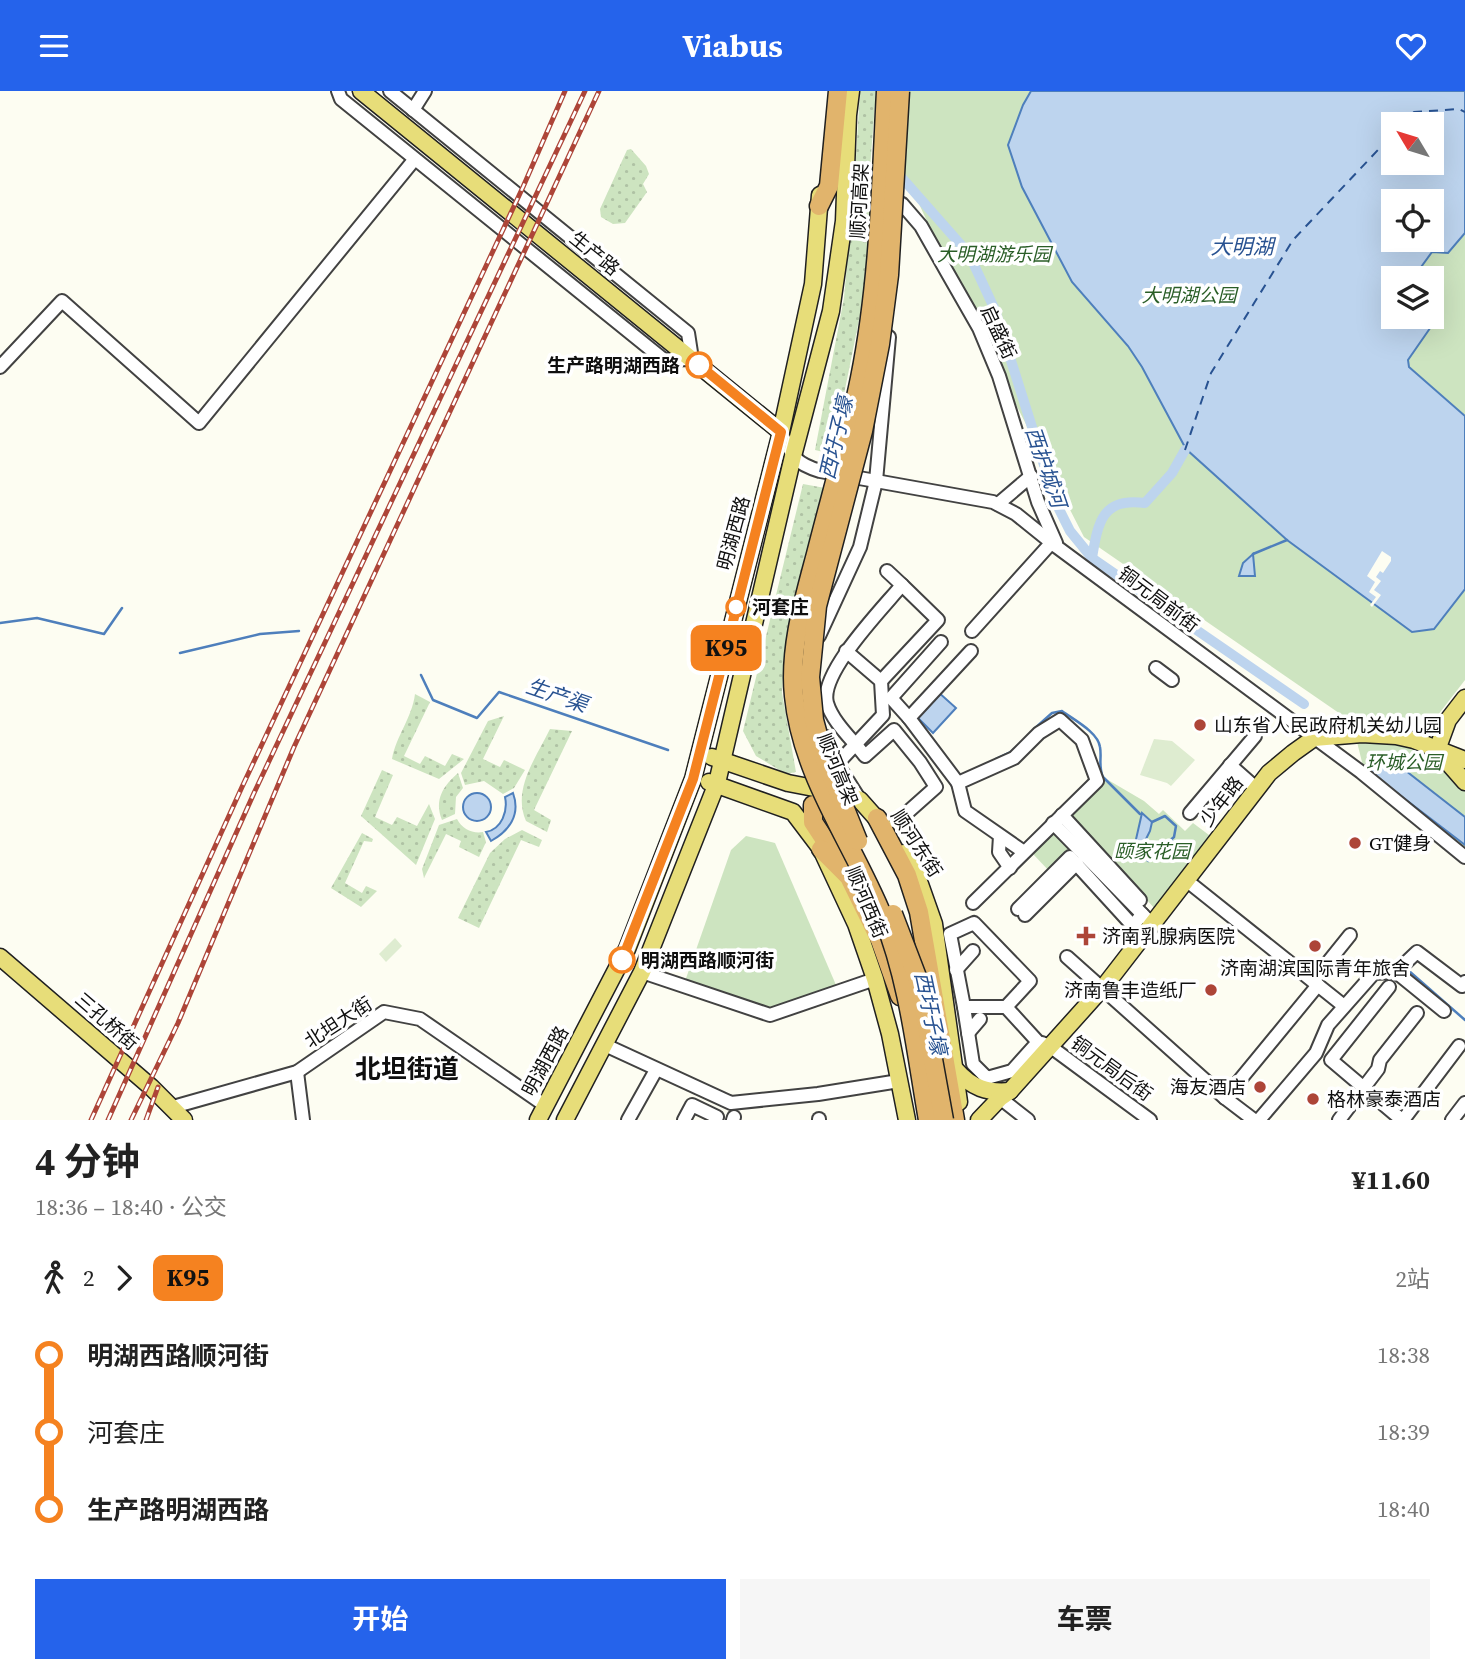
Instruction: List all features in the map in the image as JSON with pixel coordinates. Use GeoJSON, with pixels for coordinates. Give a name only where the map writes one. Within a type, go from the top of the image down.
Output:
{"type":"FeatureCollection","features":[{"type":"Feature","properties":{"kind":"highway"},"geometry":{"type":"LineString","coordinates":[[820,206],[829,186],[838,91]]}},
{"type":"Feature","properties":{"kind":"highway","name":"顺河高架"},"geometry":{"type":"LineString","coordinates":[[886,91],[875,281],[861,375],[806,595],[796,646],[793,694],[804,748],[827,803],[883,916],[902,970],[928,1120]]}},
{"type":"Feature","properties":{"kind":"highway","name":"顺河高架"},"geometry":{"type":"LineString","coordinates":[[900,91],[889,275],[880,344],[863,431],[817,606],[810,677],[814,720],[824,757],[852,829],[904,938],[919,982],[944,1120]]}},
{"type":"Feature","properties":{"kind":"highway"},"geometry":{"type":"LineString","coordinates":[[813,804],[813,822],[852,884],[880,940],[899,993],[922,1120]]}},
{"type":"Feature","properties":{"kind":"highway"},"geometry":{"type":"LineString","coordinates":[[877,818],[907,875],[919,912],[957,1120]]}},
{"type":"Feature","properties":{"kind":"highway"},"geometry":{"type":"LineString","coordinates":[[821,849],[852,884]]}},
{"type":"Feature","properties":{"kind":"main road","name":"生产路"},"geometry":{"type":"LineString","coordinates":[[362,91],[781,432]]}},
{"type":"Feature","properties":{"kind":"main road","name":"明湖西路"},"geometry":{"type":"LineString","coordinates":[[542,1113],[627,949],[693,779],[781,432],[813,284],[829,91]]}},
{"type":"Feature","properties":{"kind":"main road","name":"明湖西路"},"geometry":{"type":"LineString","coordinates":[[565,1120],[642,972],[717,783],[793,456],[831,311],[844,221],[851,91]]}},
{"type":"Feature","properties":{"kind":"main road"},"geometry":{"type":"LineString","coordinates":[[1437,750],[1448,720],[1465,698]]}},
{"type":"Feature","properties":{"kind":"main road"},"geometry":{"type":"LineString","coordinates":[[1437,750],[1465,713]]}},
{"type":"Feature","properties":{"kind":"main road"},"geometry":{"type":"LineString","coordinates":[[1314,738],[1375,734],[1414,740],[1465,759]]}},
{"type":"Feature","properties":{"kind":"main road","name":"少年路"},"geometry":{"type":"LineString","coordinates":[[979,1120],[1005,1094],[1044,1044],[1103,988],[1150,919],[1186,880],[1269,773],[1314,738]]}},
{"type":"Feature","properties":{"kind":"main road"},"geometry":{"type":"LineString","coordinates":[[1437,750],[1465,782]]}},
{"type":"Feature","properties":{"kind":"main road"},"geometry":{"type":"LineString","coordinates":[[699,754],[722,759],[788,783],[853,797]]}},
{"type":"Feature","properties":{"kind":"main road","name":"顺河西街"},"geometry":{"type":"LineString","coordinates":[[693,779],[717,783],[793,812],[821,849],[856,924],[875,979],[890,1034],[907,1120]]}},
{"type":"Feature","properties":{"kind":"main road"},"geometry":{"type":"LineString","coordinates":[[808,831],[813,804],[823,795],[853,797]]}},
{"type":"Feature","properties":{"kind":"main road","name":"顺河东街"},"geometry":{"type":"LineString","coordinates":[[853,797],[877,818],[900,848],[916,873],[943,936],[956,1070],[957,1120]]}},
{"type":"Feature","properties":{"kind":"main road","name":"三孔桥街"},"geometry":{"type":"LineString","coordinates":[[0,957],[179,1114]]}},
{"type":"Feature","properties":{"kind":"main road"},"geometry":{"type":"LineString","coordinates":[[956,1070],[978,1088],[1005,1094]]}},
{"type":"Feature","properties":{"kind":"street"},"geometry":{"type":"LineString","coordinates":[[338,91],[341,99],[414,160],[664,360],[692,359],[688,333],[390,91]]}},
{"type":"Feature","properties":{"kind":"street"},"geometry":{"type":"LineString","coordinates":[[413,110],[425,91]]}},
{"type":"Feature","properties":{"kind":"street"},"geometry":{"type":"LineString","coordinates":[[0,367],[62,301],[199,423],[414,160]]}},
{"type":"Feature","properties":{"kind":"street","name":"启盛街"},"geometry":{"type":"LineString","coordinates":[[846,176],[902,204],[921,226],[979,328],[999,376],[1038,502],[1055,544]]}},
{"type":"Feature","properties":{"kind":"street"},"geometry":{"type":"LineString","coordinates":[[853,797],[818,716],[815,674],[819,638],[860,547],[876,481],[902,204]]}},
{"type":"Feature","properties":{"kind":"street","name":"生产路"},"geometry":{"type":"LineString","coordinates":[[781,432],[793,456]]}},
{"type":"Feature","properties":{"kind":"street","name":"铜元局前街"},"geometry":{"type":"LineString","coordinates":[[793,456],[805,466],[820,471],[998,504],[1016,514],[1361,772],[1465,857]]}},
{"type":"Feature","properties":{"kind":"street"},"geometry":{"type":"LineString","coordinates":[[998,504],[1031,476]]}},
{"type":"Feature","properties":{"kind":"street"},"geometry":{"type":"LineString","coordinates":[[972,631],[1055,544]]}},
{"type":"Feature","properties":{"kind":"street"},"geometry":{"type":"LineString","coordinates":[[881,681],[938,620],[887,571]]}},
{"type":"Feature","properties":{"kind":"street"},"geometry":{"type":"LineString","coordinates":[[894,730],[866,756],[835,718],[827,701],[828,685],[846,651],[902,585]]}},
{"type":"Feature","properties":{"kind":"street"},"geometry":{"type":"LineString","coordinates":[[942,642],[891,698],[958,783],[965,811],[1024,852]]}},
{"type":"Feature","properties":{"kind":"street"},"geometry":{"type":"LineString","coordinates":[[846,651],[881,681],[883,715],[936,787],[900,819],[919,843]]}},
{"type":"Feature","properties":{"kind":"street"},"geometry":{"type":"LineString","coordinates":[[909,718],[971,651]]}},
{"type":"Feature","properties":{"kind":"street"},"geometry":{"type":"LineString","coordinates":[[1156,668],[1172,680]]}},
{"type":"Feature","properties":{"kind":"street"},"geometry":{"type":"LineString","coordinates":[[837,764],[883,715]]}},
{"type":"Feature","properties":{"kind":"street"},"geometry":{"type":"LineString","coordinates":[[958,783],[1014,758],[1039,733],[1060,720],[1082,740],[1097,781],[973,903]]}},
{"type":"Feature","properties":{"kind":"street"},"geometry":{"type":"LineString","coordinates":[[1190,813],[1255,736]]}},
{"type":"Feature","properties":{"kind":"street"},"geometry":{"type":"LineString","coordinates":[[1230,765],[1257,789]]}},
{"type":"Feature","properties":{"kind":"street"},"geometry":{"type":"LineString","coordinates":[[1022,912],[1070,857],[1133,926],[1150,919],[1058,819]]}},
{"type":"Feature","properties":{"kind":"street"},"geometry":{"type":"LineString","coordinates":[[1000,836],[999,852],[1010,867]]}},
{"type":"Feature","properties":{"kind":"street"},"geometry":{"type":"LineString","coordinates":[[1186,880],[1344,1006]]}},
{"type":"Feature","properties":{"kind":"street"},"geometry":{"type":"LineString","coordinates":[[964,1007],[1006,1007],[1030,981],[974,923],[943,936],[956,970],[973,1064],[987,1078],[1012,1071],[1044,1044]]}},
{"type":"Feature","properties":{"kind":"street"},"geometry":{"type":"LineString","coordinates":[[1225,1098],[1262,1056],[1350,935]]}},
{"type":"Feature","properties":{"kind":"street"},"geometry":{"type":"LineString","coordinates":[[956,970],[973,951]]}},
{"type":"Feature","properties":{"kind":"street"},"geometry":{"type":"LineString","coordinates":[[1259,1120],[1316,1053],[1328,1025],[1374,973],[1395,972],[1417,952],[1462,986],[1465,982]]}},
{"type":"Feature","properties":{"kind":"street"},"geometry":{"type":"LineString","coordinates":[[1067,957],[1225,1098],[1254,1120]]}},
{"type":"Feature","properties":{"kind":"street"},"geometry":{"type":"LineString","coordinates":[[642,972],[770,1015],[875,979]]}},
{"type":"Feature","properties":{"kind":"street"},"geometry":{"type":"LineString","coordinates":[[1395,972],[1444,1011]]}},
{"type":"Feature","properties":{"kind":"street"},"geometry":{"type":"LineString","coordinates":[[1389,987],[1331,1060],[1363,1089],[1402,1120],[1459,1046]]}},
{"type":"Feature","properties":{"kind":"street","name":"铜元局后街"},"geometry":{"type":"LineString","coordinates":[[1006,1007],[1044,1044],[1150,1120]]}},
{"type":"Feature","properties":{"kind":"street","name":"北坦大街"},"geometry":{"type":"LineString","coordinates":[[179,1114],[297,1072],[384,1012],[420,1019],[542,1113]]}},
{"type":"Feature","properties":{"kind":"street"},"geometry":{"type":"LineString","coordinates":[[1339,1120],[1378,1069],[1380,1060],[1417,1013]]}},
{"type":"Feature","properties":{"kind":"street"},"geometry":{"type":"LineString","coordinates":[[968,1033],[980,1019]]}},
{"type":"Feature","properties":{"kind":"street"},"geometry":{"type":"LineString","coordinates":[[605,1045],[731,1103],[818,1094],[899,1081]]}},
{"type":"Feature","properties":{"kind":"street"},"geometry":{"type":"LineString","coordinates":[[628,1120],[656,1070]]}},
{"type":"Feature","properties":{"kind":"street"},"geometry":{"type":"LineString","coordinates":[[297,1072],[303,1120]]}},
{"type":"Feature","properties":{"kind":"street"},"geometry":{"type":"LineString","coordinates":[[1005,1094],[1028,1120]]}},
{"type":"Feature","properties":{"kind":"street"},"geometry":{"type":"LineString","coordinates":[[1452,1120],[1465,1103]]}},
{"type":"Feature","properties":{"kind":"street"},"geometry":{"type":"LineString","coordinates":[[687,1119],[692,1105],[717,1117]]}},
{"type":"Feature","properties":{"kind":"green space"},"geometry":{"type":"Polygon","coordinates":[[[860,91],[876,91],[869,181],[855,173],[860,91]]]}},
{"type":"Feature","properties":{"kind":"green space","name":"大明湖公园"},"geometry":{"type":"Polygon","coordinates":[[[907,91],[1465,91],[1465,680],[1424,733],[1442,770],[1465,788],[1465,848],[1364,770],[1352,722],[1084,537],[974,323],[902,167],[907,91]]]}},
{"type":"Feature","properties":{"kind":"green space"},"geometry":{"type":"Polygon","coordinates":[[[631,149],[646,166],[649,174],[643,184],[647,192],[625,223],[613,224],[601,217],[600,209],[627,150],[631,149]]]}},
{"type":"Feature","properties":{"kind":"green space"},"geometry":{"type":"Polygon","coordinates":[[[854,186],[871,197],[866,285],[832,454],[815,450],[844,298],[854,186]]]}},
{"type":"Feature","properties":{"kind":"green space"},"geometry":{"type":"Polygon","coordinates":[[[803,484],[825,488],[785,650],[782,693],[796,772],[786,774],[756,756],[743,731],[803,484]]]}},
{"type":"Feature","properties":{"kind":"green space"},"geometry":{"type":"Polygon","coordinates":[[[415,694],[430,702],[404,756],[420,764],[425,756],[445,766],[452,754],[464,759],[439,779],[392,759],[415,694]]]}},
{"type":"Feature","properties":{"kind":"green space"},"geometry":{"type":"Polygon","coordinates":[[[504,716],[483,759],[500,767],[504,760],[525,770],[514,788],[503,794],[484,781],[465,785],[461,773],[488,721],[504,716]]]}},
{"type":"Feature","properties":{"kind":"green space"},"geometry":{"type":"Polygon","coordinates":[[[550,729],[572,731],[534,810],[551,820],[547,832],[526,821],[522,797],[527,774],[550,729]]]}},
{"type":"Feature","properties":{"kind":"green space"},"geometry":{"type":"Polygon","coordinates":[[[1154,739],[1172,741],[1195,760],[1171,786],[1140,775],[1154,739]]]}},
{"type":"Feature","properties":{"kind":"green space"},"geometry":{"type":"Polygon","coordinates":[[[382,770],[393,775],[375,817],[392,825],[397,817],[417,826],[429,804],[435,819],[416,865],[361,816],[382,770]]]}},
{"type":"Feature","properties":{"kind":"green space"},"geometry":{"type":"Polygon","coordinates":[[[458,773],[463,788],[456,797],[455,814],[442,820],[439,806],[441,794],[458,773]]]}},
{"type":"Feature","properties":{"kind":"green space","name":"颐家花园"},"geometry":{"type":"Polygon","coordinates":[[[1103,777],[1144,801],[1159,814],[1163,810],[1185,831],[1193,823],[1213,838],[1156,910],[1070,816],[1103,777]]]}},
{"type":"Feature","properties":{"kind":"green space"},"geometry":{"type":"Polygon","coordinates":[[[457,819],[468,830],[483,832],[486,842],[479,857],[459,847],[461,841],[446,834],[424,878],[422,869],[439,825],[457,819]]]}},
{"type":"Feature","properties":{"kind":"green space"},"geometry":{"type":"Polygon","coordinates":[[[522,830],[542,840],[539,847],[521,840],[479,928],[458,918],[490,853],[505,839],[522,830]]]}},
{"type":"Feature","properties":{"kind":"green space"},"geometry":{"type":"Polygon","coordinates":[[[1055,831],[1073,850],[1050,872],[1034,855],[1035,850],[1055,831]]]}},
{"type":"Feature","properties":{"kind":"green space"},"geometry":{"type":"Polygon","coordinates":[[[362,833],[373,839],[372,842],[364,841],[345,883],[362,893],[366,886],[377,891],[361,907],[331,888],[362,833]]]}},
{"type":"Feature","properties":{"kind":"green space"},"geometry":{"type":"Polygon","coordinates":[[[746,836],[775,843],[839,992],[770,1015],[683,987],[731,850],[746,836]]]}},
{"type":"Feature","properties":{"kind":"green space"},"geometry":{"type":"Polygon","coordinates":[[[395,938],[402,946],[386,962],[379,954],[395,938]]]}},
{"type":"Feature","properties":{"kind":"water","name":"大明湖"},"geometry":{"type":"Polygon","coordinates":[[[1031,91],[1465,91],[1465,233],[1448,253],[1432,252],[1422,266],[1381,266],[1381,329],[1430,329],[1408,360],[1409,367],[1465,416],[1465,589],[1434,629],[1412,632],[1287,540],[1186,449],[1128,346],[1072,282],[1022,187],[1008,145],[1031,91]]]}},
{"type":"Feature","properties":{"kind":"water"},"geometry":{"type":"Polygon","coordinates":[[[1253,554],[1255,576],[1239,576],[1243,563],[1253,554]]]}},
{"type":"Feature","properties":{"kind":"water"},"geometry":{"type":"Polygon","coordinates":[[[937,691],[956,708],[933,733],[916,716],[937,691]]]}},
{"type":"Feature","properties":{"kind":"water"},"geometry":{"type":"Polygon","coordinates":[[[1383,753],[1465,817],[1465,845],[1367,770],[1383,753]]]}},
{"type":"Feature","properties":{"kind":"water"},"geometry":{"type":"Polygon","coordinates":[[[477,793],[487,797],[491,807],[487,817],[477,821],[467,817],[463,807],[467,797],[477,793]]]}},
{"type":"Feature","properties":{"kind":"water"},"geometry":{"type":"Polygon","coordinates":[[[513,793],[515,808],[512,821],[491,841],[486,832],[500,823],[506,808],[505,797],[513,793]]]}},
{"type":"Feature","properties":{"kind":"water"},"geometry":{"type":"Polygon","coordinates":[[[1142,813],[1152,822],[1145,841],[1146,850],[1151,855],[1148,861],[1134,848],[1142,813]]]}},
{"type":"Feature","properties":{"kind":"pier"},"geometry":{"type":"Polygon","coordinates":[[[1382,551],[1391,557],[1391,561],[1383,573],[1380,571],[1376,577],[1381,581],[1374,590],[1381,595],[1372,607],[1370,605],[1376,597],[1369,592],[1375,582],[1367,576],[1382,551]]]}},
{"type":"Feature","properties":{"kind":"waterway","name":"西护城河"},"geometry":{"type":"LineString","coordinates":[[895,170],[969,254],[995,310],[1056,503],[1070,531],[1092,558],[1304,704]]}},
{"type":"Feature","properties":{"kind":"waterway"},"geometry":{"type":"LineString","coordinates":[[1092,558],[1097,533],[1105,514],[1120,504],[1145,503],[1172,473],[1185,450]]}},
{"type":"Feature","properties":{"kind":"waterway"},"geometry":{"type":"LineString","coordinates":[[1253,554],[1287,540]]}},
{"type":"Feature","properties":{"kind":"waterway"},"geometry":{"type":"LineString","coordinates":[[0,623],[37,618],[104,634],[122,608]]}},
{"type":"Feature","properties":{"kind":"waterway","name":"生产渠"},"geometry":{"type":"LineString","coordinates":[[180,653],[260,634],[299,631]]}},
{"type":"Feature","properties":{"kind":"waterway","name":"生产渠"},"geometry":{"type":"LineString","coordinates":[[421,675],[433,700],[477,718],[499,692],[668,750]]}},
{"type":"Feature","properties":{"kind":"waterway","name":"生产渠"},"geometry":{"type":"LineString","coordinates":[[1034,729],[1052,713],[1062,711],[1085,727],[1098,742],[1103,777],[1140,814]]}},
{"type":"Feature","properties":{"kind":"waterway","name":"生产渠"},"geometry":{"type":"LineString","coordinates":[[996,759],[1011,752],[1025,739]]}},
{"type":"Feature","properties":{"kind":"waterway"},"geometry":{"type":"LineString","coordinates":[[1151,857],[1174,837],[1176,826],[1165,816],[1152,822]]}},
{"type":"Feature","properties":{"kind":"waterway"},"geometry":{"type":"LineString","coordinates":[[1171,840],[1194,862]]}},
{"type":"Feature","properties":{"kind":"waterway"},"geometry":{"type":"LineString","coordinates":[[1409,971],[1465,1020]]}},
{"type":"Feature","properties":{"kind":"ferry route"},"geometry":{"type":"LineString","coordinates":[[1414,112],[1459,109],[1465,112]]}},
{"type":"Feature","properties":{"kind":"ferry route"},"geometry":{"type":"LineString","coordinates":[[1185,450],[1211,373],[1293,240],[1381,147]]}},
{"type":"Feature","properties":{"kind":"railway"},"geometry":{"type":"LineString","coordinates":[[91,1120],[242,787],[523,187],[565,91]]}},
{"type":"Feature","properties":{"kind":"railway"},"geometry":{"type":"LineString","coordinates":[[108,1120],[254,793],[585,91]]}},
{"type":"Feature","properties":{"kind":"railway"},"geometry":{"type":"LineString","coordinates":[[131,1120],[178,1023],[294,747],[599,91]]}},
{"type":"Feature","properties":{"kind":"railway"},"geometry":{"type":"LineString","coordinates":[[146,1120],[158,1087]]}},
{"type":"Feature","properties":{"kind":"bus line","name":"K95"},"geometry":{"type":"LineString","coordinates":[[622,960],[693,779],[781,432],[699,365]]}},
{"type":"Feature","properties":{"kind":"place","name":"生产路明湖西路"},"geometry":{"type":"Point","coordinates":[699,365]}},
{"type":"Feature","properties":{"kind":"place","name":"河套庄"},"geometry":{"type":"Point","coordinates":[736,607]}},
{"type":"Feature","properties":{"kind":"place","name":"山东省人民政府机关幼儿园"},"geometry":{"type":"Point","coordinates":[1200,725]}},
{"type":"Feature","properties":{"kind":"place","name":"GT健身"},"geometry":{"type":"Point","coordinates":[1355,843]}},
{"type":"Feature","properties":{"kind":"place","name":"济南乳腺病医院"},"geometry":{"type":"Point","coordinates":[1086,936]}},
{"type":"Feature","properties":{"kind":"place","name":"济南湖滨国际青年旅舍"},"geometry":{"type":"Point","coordinates":[1315,946]}},
{"type":"Feature","properties":{"kind":"place","name":"明湖西路顺河街"},"geometry":{"type":"Point","coordinates":[622,960]}},
{"type":"Feature","properties":{"kind":"place","name":"济南鲁丰造纸厂"},"geometry":{"type":"Point","coordinates":[1211,990]}},
{"type":"Feature","properties":{"kind":"place","name":"海友酒店"},"geometry":{"type":"Point","coordinates":[1260,1087]}},
{"type":"Feature","properties":{"kind":"place","name":"格林豪泰酒店"},"geometry":{"type":"Point","coordinates":[1313,1099]}},
{"type":"Feature","properties":{"kind":"district","name":"北坦街道"},"geometry":{"type":"Point","coordinates":[407,1069]}},
{"type":"Feature","properties":{"kind":"park label","name":"大明湖游乐园"},"geometry":{"type":"Point","coordinates":[994,254]}},
{"type":"Feature","properties":{"kind":"park label","name":"环城公园"},"geometry":{"type":"Point","coordinates":[1404,762]}},
{"type":"Feature","properties":{"kind":"water label","name":"西圩子壕"},"geometry":{"type":"Point","coordinates":[836,438]}},
{"type":"Feature","properties":{"kind":"water label","name":"西圩子壕"},"geometry":{"type":"Point","coordinates":[931,1013]}}]}
